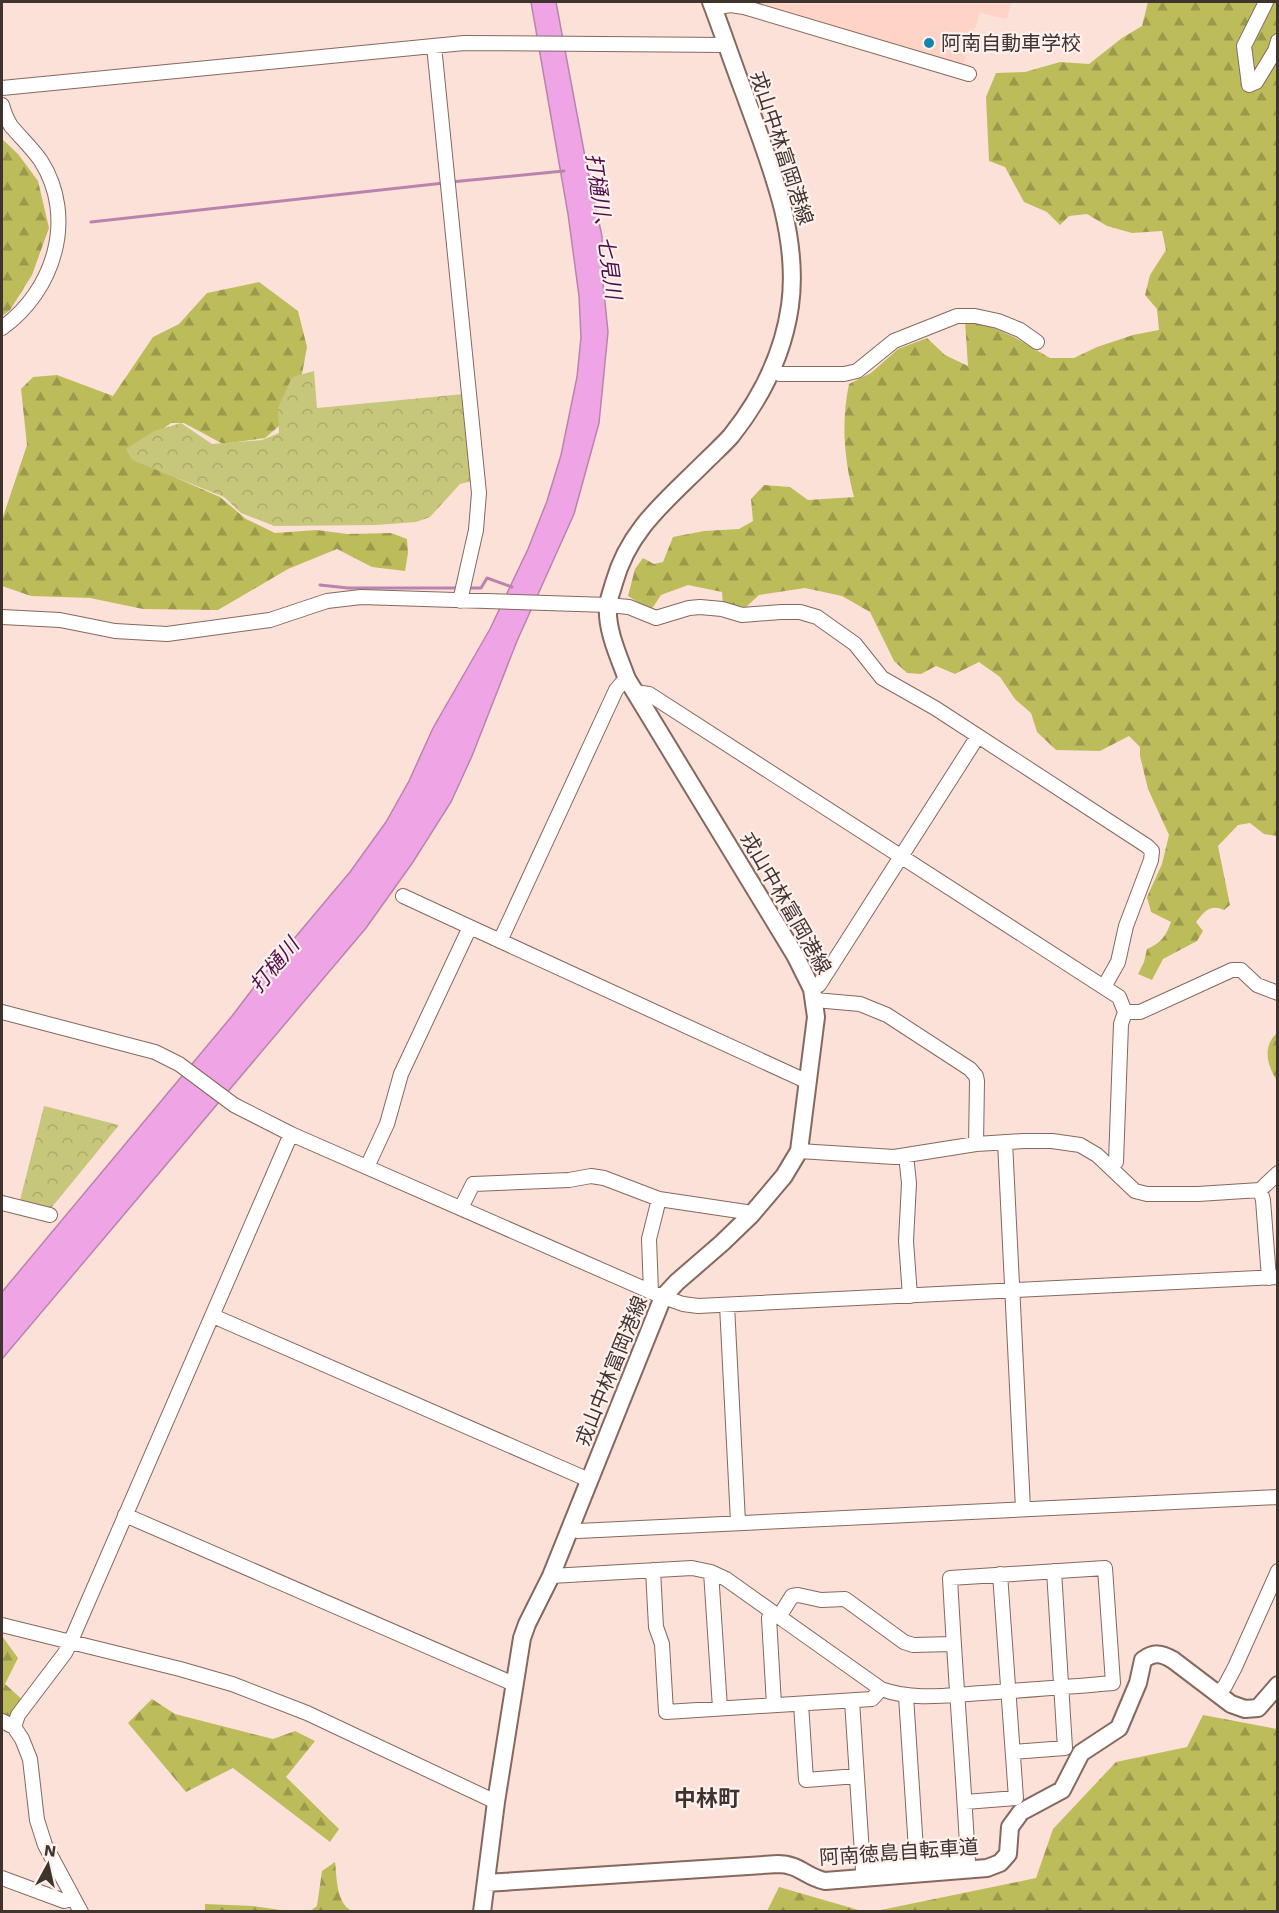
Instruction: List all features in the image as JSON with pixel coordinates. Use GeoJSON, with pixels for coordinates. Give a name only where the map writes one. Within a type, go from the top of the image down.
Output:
{"type":"FeatureCollection","features":[{"type":"Feature","properties":{"kind":"main road","name":"戎山中林富岡港線"},"geometry":{"type":"LineString","coordinates":[[482,1911],[514,1684],[526,1624],[551,1576],[570,1529],[657,1294],[677,1282],[751,1215],[784,1176],[799,1152],[816,1017],[814,995],[795,955],[631,686],[614,643],[608,605],[619,566],[630,543],[648,518],[729,438],[757,401],[772,372],[784,338],[790,305],[792,269],[789,237],[765,149],[712,4]]}},
{"type":"Feature","properties":{"kind":"main road","name":"阿南徳島自転車道"},"geometry":{"type":"LineString","coordinates":[[486,1883],[778,1864],[789,1864],[812,1878],[825,1881],[987,1868],[1000,1863],[1008,1854],[1010,1827],[1021,1812],[1062,1790],[1080,1753],[1119,1728],[1138,1683],[1143,1660],[1151,1655],[1162,1654],[1231,1704],[1245,1709],[1258,1708],[1278,1685]]}},
{"type":"Feature","properties":{"kind":"street"},"geometry":{"type":"LineString","coordinates":[[1266,2],[1244,46],[1249,85],[1256,82],[1275,51],[1278,41]]}},
{"type":"Feature","properties":{"kind":"street"},"geometry":{"type":"LineString","coordinates":[[712,4],[744,7],[969,74]]}},
{"type":"Feature","properties":{"kind":"street"},"geometry":{"type":"LineString","coordinates":[[2,88],[464,43],[726,45]]}},
{"type":"Feature","properties":{"kind":"street"},"geometry":{"type":"LineString","coordinates":[[434,45],[479,493],[476,530],[460,601]]}},
{"type":"Feature","properties":{"kind":"street"},"geometry":{"type":"LineString","coordinates":[[2,105],[9,124],[42,163],[54,188],[59,208],[59,230],[54,258],[38,291],[23,309],[2,328]]}},
{"type":"Feature","properties":{"kind":"street"},"geometry":{"type":"LineString","coordinates":[[772,372],[844,374],[857,371],[894,341],[957,316],[975,316],[998,321],[1020,330],[1037,342]]}},
{"type":"Feature","properties":{"kind":"street"},"geometry":{"type":"LineString","coordinates":[[2,617],[60,620],[116,631],[167,634],[270,620],[327,601],[345,598],[608,605],[629,607],[656,618],[700,607],[722,609],[742,615],[800,612],[817,618],[855,644],[882,678],[978,736],[1152,851],[1126,926],[1118,962],[1104,987]]}},
{"type":"Feature","properties":{"kind":"street"},"geometry":{"type":"LineString","coordinates":[[500,941],[616,690],[621,684],[631,686],[649,694],[1119,997],[1125,1012],[1121,1024],[1116,1162],[1111,1168]]}},
{"type":"Feature","properties":{"kind":"street"},"geometry":{"type":"LineString","coordinates":[[976,1144],[977,1081],[970,1069],[887,1015],[860,1004],[814,995],[978,736]]}},
{"type":"Feature","properties":{"kind":"street"},"geometry":{"type":"LineString","coordinates":[[403,896],[808,1082]]}},
{"type":"Feature","properties":{"kind":"street"},"geometry":{"type":"LineString","coordinates":[[368,1167],[387,1124],[401,1074],[470,927]]}},
{"type":"Feature","properties":{"kind":"street"},"geometry":{"type":"LineString","coordinates":[[1125,1012],[1140,1012],[1232,970],[1241,970],[1257,985],[1278,993]]}},
{"type":"Feature","properties":{"kind":"street"},"geometry":{"type":"LineString","coordinates":[[2,1012],[155,1052],[179,1064],[230,1102],[291,1134],[682,1304],[727,1305],[1273,1278],[1260,1190]]}},
{"type":"Feature","properties":{"kind":"street"},"geometry":{"type":"LineString","coordinates":[[67,1903],[37,1820],[30,1760],[22,1739],[8,1724],[18,1715],[65,1653],[70,1643],[291,1134]]}},
{"type":"Feature","properties":{"kind":"street"},"geometry":{"type":"LineString","coordinates":[[799,1152],[894,1157],[976,1144],[1052,1141],[1080,1145],[1097,1155],[1135,1191],[1147,1194],[1198,1194],[1260,1190],[1278,1173]]}},
{"type":"Feature","properties":{"kind":"street"},"geometry":{"type":"LineString","coordinates":[[1005,1142],[1023,1509]]}},
{"type":"Feature","properties":{"kind":"street"},"geometry":{"type":"LineString","coordinates":[[906,1155],[909,1183],[906,1241],[910,1296]]}},
{"type":"Feature","properties":{"kind":"street"},"geometry":{"type":"LineString","coordinates":[[461,1208],[473,1184],[569,1180],[591,1176],[604,1178],[658,1199],[747,1212],[751,1215]]}},
{"type":"Feature","properties":{"kind":"street"},"geometry":{"type":"LineString","coordinates":[[657,1294],[649,1239],[658,1199]]}},
{"type":"Feature","properties":{"kind":"street"},"geometry":{"type":"LineString","coordinates":[[2,1203],[50,1215]]}},
{"type":"Feature","properties":{"kind":"street"},"geometry":{"type":"LineString","coordinates":[[727,1305],[738,1522]]}},
{"type":"Feature","properties":{"kind":"street"},"geometry":{"type":"LineString","coordinates":[[213,1316],[589,1480]]}},
{"type":"Feature","properties":{"kind":"street"},"geometry":{"type":"LineString","coordinates":[[570,1529],[1278,1497]]}},
{"type":"Feature","properties":{"kind":"street"},"geometry":{"type":"LineString","coordinates":[[125,1515],[514,1684]]}},
{"type":"Feature","properties":{"kind":"street"},"geometry":{"type":"LineString","coordinates":[[551,1576],[692,1568],[711,1572],[726,1579],[881,1689],[906,1696],[958,1694],[1061,1688],[1113,1683],[1105,1568],[950,1578],[953,1644],[958,1694],[968,1862],[863,1869],[852,1701]]}},
{"type":"Feature","properties":{"kind":"street"},"geometry":{"type":"LineString","coordinates":[[653,1570],[656,1627],[662,1644],[666,1712],[872,1699],[881,1689]]}},
{"type":"Feature","properties":{"kind":"street"},"geometry":{"type":"LineString","coordinates":[[1014,1752],[1065,1748],[1054,1571]]}},
{"type":"Feature","properties":{"kind":"street"},"geometry":{"type":"LineString","coordinates":[[1218,1693],[1226,1686],[1278,1571]]}},
{"type":"Feature","properties":{"kind":"street"},"geometry":{"type":"LineString","coordinates":[[711,1572],[720,1708]]}},
{"type":"Feature","properties":{"kind":"street"},"geometry":{"type":"LineString","coordinates":[[965,1802],[1016,1798],[1000,1574]]}},
{"type":"Feature","properties":{"kind":"street"},"geometry":{"type":"LineString","coordinates":[[774,1705],[769,1618],[776,1614],[792,1596],[798,1595],[820,1600],[842,1598],[904,1642],[913,1645],[953,1644]]}},
{"type":"Feature","properties":{"kind":"street"},"geometry":{"type":"LineString","coordinates":[[2,1625],[232,1684],[278,1701],[496,1802]]}},
{"type":"Feature","properties":{"kind":"street"},"geometry":{"type":"LineString","coordinates":[[906,1696],[916,1865]]}},
{"type":"Feature","properties":{"kind":"street"},"geometry":{"type":"LineString","coordinates":[[801,1704],[806,1780],[857,1776]]}},
{"type":"Feature","properties":{"kind":"street"},"geometry":{"type":"LineString","coordinates":[[2,1878],[67,1903],[81,1911]]}},
{"type":"Feature","properties":{"kind":"shaded area","name":"阿南自動車学校"},"geometry":{"type":"Polygon","coordinates":[[[749,2],[1011,2],[1007,19],[980,13],[963,66],[749,2]]]}},
{"type":"Feature","properties":{"kind":"green space"},"geometry":{"type":"Polygon","coordinates":[[[1148,2],[1277,2],[1277,836],[1264,834],[1250,823],[1238,825],[1218,846],[1230,905],[1224,910],[1211,908],[1205,912],[1196,922],[1203,931],[1197,941],[1163,959],[1152,980],[1138,974],[1147,949],[1162,938],[1171,922],[1151,912],[1147,897],[1162,864],[1169,835],[1148,789],[1140,747],[1129,736],[1100,751],[1056,750],[1037,732],[1031,713],[1015,699],[1000,677],[979,662],[955,674],[936,666],[921,674],[907,673],[894,661],[870,612],[842,596],[805,588],[759,595],[746,607],[723,605],[722,592],[688,585],[661,595],[651,610],[628,596],[635,569],[643,558],[654,564],[663,562],[673,537],[704,531],[739,529],[753,521],[751,499],[764,485],[790,487],[808,500],[854,497],[845,441],[845,413],[849,384],[871,373],[898,349],[927,338],[945,355],[968,366],[965,322],[987,325],[1014,337],[1050,358],[1074,358],[1097,347],[1133,335],[1159,330],[1157,309],[1145,295],[1150,275],[1166,250],[1162,231],[1132,233],[1107,226],[1087,214],[1069,216],[1060,225],[1047,212],[1024,202],[1005,167],[989,161],[986,97],[996,73],[1025,72],[1060,62],[1089,64],[1122,38],[1142,26],[1148,2]]]}},
{"type":"Feature","properties":{"kind":"green space"},"geometry":{"type":"Polygon","coordinates":[[[2,139],[18,154],[38,181],[49,228],[32,275],[10,310],[2,316],[2,139]]]}},
{"type":"Feature","properties":{"kind":"green space"},"geometry":{"type":"Polygon","coordinates":[[[259,282],[298,311],[307,347],[302,374],[279,426],[265,438],[223,444],[184,423],[171,423],[140,446],[142,463],[220,497],[246,519],[275,533],[317,530],[347,534],[391,533],[407,539],[408,553],[405,571],[372,567],[337,549],[288,569],[218,610],[143,609],[90,598],[31,596],[2,586],[2,520],[27,445],[21,389],[33,377],[57,375],[113,396],[153,337],[179,324],[207,293],[259,282]]]}},
{"type":"Feature","properties":{"kind":"green space"},"geometry":{"type":"Polygon","coordinates":[[[314,371],[317,408],[464,394],[472,481],[460,484],[430,517],[416,522],[376,525],[274,526],[241,513],[224,497],[132,460],[126,449],[154,431],[181,423],[212,444],[262,440],[279,433],[278,408],[292,377],[314,371]]]}},
{"type":"Feature","properties":{"kind":"green space"},"geometry":{"type":"Polygon","coordinates":[[[1277,1033],[1277,1081],[1271,1069],[1268,1050],[1272,1038],[1277,1033]]]}},
{"type":"Feature","properties":{"kind":"green space"},"geometry":{"type":"Polygon","coordinates":[[[44,1106],[119,1125],[48,1212],[19,1204],[44,1106]]]}},
{"type":"Feature","properties":{"kind":"green space"},"geometry":{"type":"Polygon","coordinates":[[[2,1636],[18,1658],[5,1684],[26,1703],[10,1717],[2,1713],[2,1636]]]}},
{"type":"Feature","properties":{"kind":"green space"},"geometry":{"type":"Polygon","coordinates":[[[152,1699],[175,1714],[273,1739],[295,1731],[315,1741],[286,1777],[339,1829],[330,1842],[233,1768],[186,1792],[128,1723],[152,1699]]]}},
{"type":"Feature","properties":{"kind":"green space"},"geometry":{"type":"Polygon","coordinates":[[[1203,1715],[1277,1729],[1277,1911],[876,1911],[1036,1878],[1053,1829],[1116,1762],[1187,1747],[1203,1715]]]}},
{"type":"Feature","properties":{"kind":"green space"},"geometry":{"type":"Polygon","coordinates":[[[335,1862],[340,1896],[352,1911],[310,1911],[317,1906],[322,1871],[335,1862]]]}},
{"type":"Feature","properties":{"kind":"green space"},"geometry":{"type":"Polygon","coordinates":[[[779,1887],[862,1911],[767,1911],[779,1887]]]}},
{"type":"Feature","properties":{"kind":"green space"},"geometry":{"type":"Polygon","coordinates":[[[205,1904],[253,1906],[288,1911],[205,1911],[205,1904]]]}},
{"type":"Feature","properties":{"kind":"water","name":"打樋川"},"geometry":{"type":"Polygon","coordinates":[[[531,2],[556,2],[602,236],[603,283],[608,332],[599,423],[574,514],[517,641],[472,756],[451,802],[413,862],[366,928],[2,1359],[2,1292],[350,872],[386,822],[409,781],[433,728],[490,629],[528,549],[547,501],[561,455],[577,377],[581,337],[579,296],[568,214],[531,2]]]}},
{"type":"Feature","properties":{"kind":"waterway"},"geometry":{"type":"LineString","coordinates":[[451,182],[564,171]]}},
{"type":"Feature","properties":{"kind":"waterway"},"geometry":{"type":"LineString","coordinates":[[91,222],[444,183]]}},
{"type":"Feature","properties":{"kind":"waterway"},"geometry":{"type":"LineString","coordinates":[[466,588],[481,588],[487,578],[512,587]]}},
{"type":"Feature","properties":{"kind":"waterway"},"geometry":{"type":"LineString","coordinates":[[320,585],[348,588],[459,588]]}},
{"type":"Feature","properties":{"kind":"place","name":"阿南自動車学校"},"geometry":{"type":"Point","coordinates":[929,43]}},
{"type":"Feature","properties":{"kind":"district","name":"中林町"},"geometry":{"type":"Point","coordinates":[707,1798]}},
{"type":"Feature","properties":{"kind":"water label","name":"打樋川、七見川"},"geometry":{"type":"Point","coordinates":[604,226]}}]}
